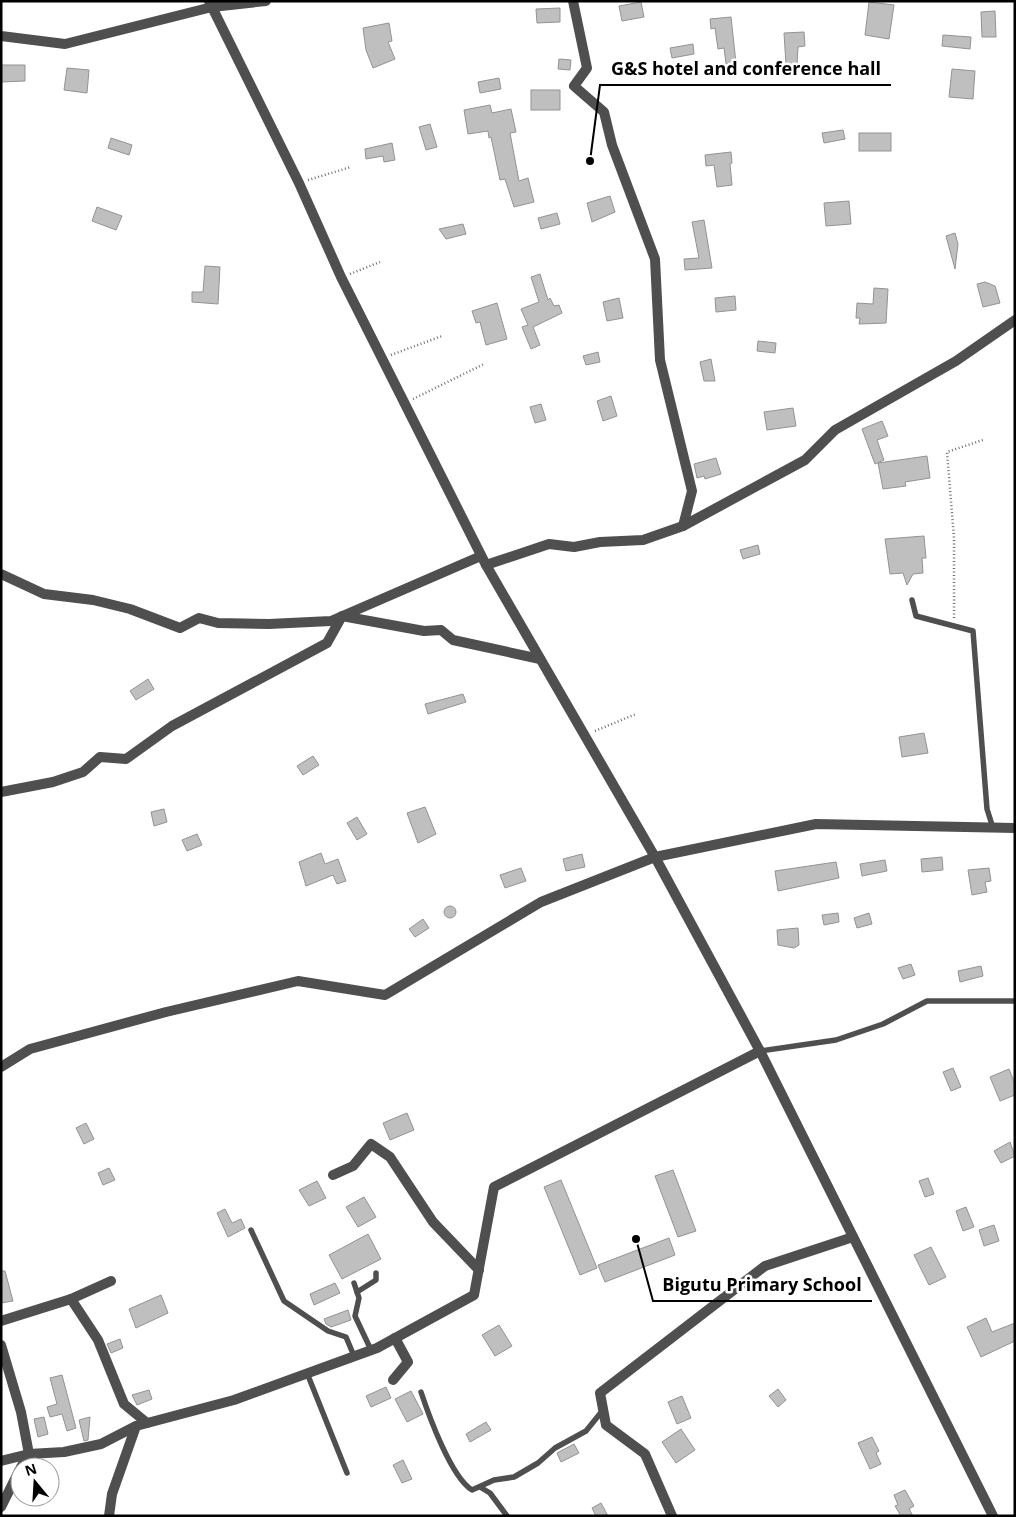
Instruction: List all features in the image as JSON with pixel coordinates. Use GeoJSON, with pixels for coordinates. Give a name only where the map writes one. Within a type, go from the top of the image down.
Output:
{"type":"FeatureCollection","features":[{"type":"Feature","properties":{"kind":"street"},"geometry":{"type":"LineString","coordinates":[[1,36],[65,44],[210,4],[266,1]]}},
{"type":"Feature","properties":{"kind":"street"},"geometry":{"type":"LineString","coordinates":[[573,1],[587,68],[574,86],[604,112],[612,145],[655,259],[660,360],[692,491],[682,526]]}},
{"type":"Feature","properties":{"kind":"street"},"geometry":{"type":"LineString","coordinates":[[210,4],[299,183],[341,277],[483,560],[655,858],[760,1051],[994,1516]]}},
{"type":"Feature","properties":{"kind":"street"},"geometry":{"type":"LineString","coordinates":[[1,574],[44,594],[93,600],[130,608],[180,628],[199,618],[218,623],[331,622],[483,560],[549,544],[574,547],[600,542],[642,540],[682,526],[805,460],[835,430],[956,361],[1015,320]]}},
{"type":"Feature","properties":{"kind":"street"},"geometry":{"type":"LineString","coordinates":[[342,616],[424,631],[441,630],[453,640],[540,659]]}},
{"type":"Feature","properties":{"kind":"street"},"geometry":{"type":"LineString","coordinates":[[1,792],[53,782],[83,772],[100,757],[126,759],[172,726],[327,643],[342,616]]}},
{"type":"Feature","properties":{"kind":"street"},"geometry":{"type":"LineString","coordinates":[[1,1067],[30,1049],[166,1012],[298,981],[384,995],[541,902],[655,858],[816,824],[1015,828]]}},
{"type":"Feature","properties":{"kind":"street"},"geometry":{"type":"LineString","coordinates":[[1,1460],[29,1454],[64,1452],[101,1444],[136,1426],[234,1400],[371,1350],[395,1338],[474,1295],[494,1187],[760,1051]]}},
{"type":"Feature","properties":{"kind":"street"},"geometry":{"type":"LineString","coordinates":[[334,1175],[353,1166],[371,1144],[390,1157],[433,1222],[479,1270]]}},
{"type":"Feature","properties":{"kind":"street"},"geometry":{"type":"LineString","coordinates":[[672,1516],[645,1454],[606,1426],[600,1392],[765,1266],[853,1237]]}},
{"type":"Feature","properties":{"kind":"street"},"geometry":{"type":"LineString","coordinates":[[1,1321],[71,1299],[111,1280]]}},
{"type":"Feature","properties":{"kind":"street"},"geometry":{"type":"LineString","coordinates":[[71,1299],[98,1340],[124,1404],[147,1423]]}},
{"type":"Feature","properties":{"kind":"street"},"geometry":{"type":"LineString","coordinates":[[392,1380],[408,1362],[395,1338]]}},
{"type":"Feature","properties":{"kind":"street"},"geometry":{"type":"LineString","coordinates":[[1,1345],[21,1412],[29,1454],[27,1457]]}},
{"type":"Feature","properties":{"kind":"street"},"geometry":{"type":"LineString","coordinates":[[109,1516],[112,1494],[136,1426]]}},
{"type":"Feature","properties":{"kind":"street"},"geometry":{"type":"LineString","coordinates":[[1,1507],[10,1489]]}},
{"type":"Feature","properties":{"kind":"lane"},"geometry":{"type":"LineString","coordinates":[[912,600],[916,616],[973,631],[987,809],[993,828]]}},
{"type":"Feature","properties":{"kind":"lane"},"geometry":{"type":"LineString","coordinates":[[760,1051],[836,1040],[883,1024],[927,1001],[1015,1001]]}},
{"type":"Feature","properties":{"kind":"lane"},"geometry":{"type":"LineString","coordinates":[[251,1230],[284,1301],[328,1331],[346,1337],[354,1356]]}},
{"type":"Feature","properties":{"kind":"lane"},"geometry":{"type":"LineString","coordinates":[[357,1292],[376,1280],[376,1273]]}},
{"type":"Feature","properties":{"kind":"lane"},"geometry":{"type":"LineString","coordinates":[[354,1283],[359,1298],[355,1316],[371,1350]]}},
{"type":"Feature","properties":{"kind":"lane"},"geometry":{"type":"LineString","coordinates":[[307,1374],[347,1473]]}},
{"type":"Feature","properties":{"kind":"lane"},"geometry":{"type":"LineString","coordinates":[[421,1392],[434,1431],[463,1484],[472,1490],[494,1480],[514,1477],[538,1463],[555,1448],[586,1431],[604,1410]]}},
{"type":"Feature","properties":{"kind":"lane"},"geometry":{"type":"LineString","coordinates":[[480,1487],[490,1494],[507,1516]]}},
{"type":"Feature","properties":{"kind":"path"},"geometry":{"type":"LineString","coordinates":[[299,183],[351,167]]}},
{"type":"Feature","properties":{"kind":"path"},"geometry":{"type":"LineString","coordinates":[[341,277],[380,262]]}},
{"type":"Feature","properties":{"kind":"path"},"geometry":{"type":"LineString","coordinates":[[382,358],[442,336]]}},
{"type":"Feature","properties":{"kind":"path"},"geometry":{"type":"LineString","coordinates":[[405,403],[484,364]]}},
{"type":"Feature","properties":{"kind":"path"},"geometry":{"type":"LineString","coordinates":[[954,627],[954,538],[948,452],[983,440]]}},
{"type":"Feature","properties":{"kind":"path"},"geometry":{"type":"LineString","coordinates":[[584,735],[636,714]]}},
{"type":"Feature","properties":{"kind":"building"},"geometry":{"type":"Polygon","coordinates":[[[641,2],[644,17],[622,21],[619,6],[641,2]]]}},
{"type":"Feature","properties":{"kind":"building"},"geometry":{"type":"Polygon","coordinates":[[[869,2],[894,5],[889,39],[865,35],[869,2]]]}},
{"type":"Feature","properties":{"kind":"building"},"geometry":{"type":"Polygon","coordinates":[[[560,8],[560,22],[537,23],[536,9],[560,8]]]}},
{"type":"Feature","properties":{"kind":"building"},"geometry":{"type":"Polygon","coordinates":[[[995,11],[996,37],[982,37],[981,12],[995,11]]]}},
{"type":"Feature","properties":{"kind":"building"},"geometry":{"type":"Polygon","coordinates":[[[731,17],[736,63],[726,64],[724,48],[718,49],[715,28],[711,29],[710,19],[731,17]]]}},
{"type":"Feature","properties":{"kind":"building"},"geometry":{"type":"Polygon","coordinates":[[[389,23],[392,41],[388,42],[395,59],[373,68],[366,50],[363,28],[389,23]]]}},
{"type":"Feature","properties":{"kind":"building"},"geometry":{"type":"Polygon","coordinates":[[[804,32],[805,46],[798,47],[797,65],[786,65],[784,33],[804,32]]]}},
{"type":"Feature","properties":{"kind":"building"},"geometry":{"type":"Polygon","coordinates":[[[943,35],[971,37],[970,49],[942,46],[943,35]]]}},
{"type":"Feature","properties":{"kind":"building"},"geometry":{"type":"Polygon","coordinates":[[[693,44],[694,54],[672,58],[670,48],[693,44]]]}},
{"type":"Feature","properties":{"kind":"building"},"geometry":{"type":"Polygon","coordinates":[[[559,59],[571,60],[570,70],[558,69],[559,59]]]}},
{"type":"Feature","properties":{"kind":"building"},"geometry":{"type":"Polygon","coordinates":[[[1,65],[25,65],[25,81],[1,82],[1,65]]]}},
{"type":"Feature","properties":{"kind":"building"},"geometry":{"type":"Polygon","coordinates":[[[67,68],[89,70],[87,93],[64,90],[67,68]]]}},
{"type":"Feature","properties":{"kind":"building"},"geometry":{"type":"Polygon","coordinates":[[[952,69],[975,71],[973,99],[949,97],[952,69]]]}},
{"type":"Feature","properties":{"kind":"building"},"geometry":{"type":"Polygon","coordinates":[[[499,78],[501,89],[480,93],[478,82],[499,78]]]}},
{"type":"Feature","properties":{"kind":"building"},"geometry":{"type":"Polygon","coordinates":[[[531,90],[560,90],[560,110],[531,110],[531,90]]]}},
{"type":"Feature","properties":{"kind":"building"},"geometry":{"type":"Polygon","coordinates":[[[490,105],[492,113],[511,109],[516,132],[510,133],[519,181],[528,178],[534,202],[514,207],[505,179],[500,180],[488,131],[468,134],[464,110],[490,105]]]}},
{"type":"Feature","properties":{"kind":"building"},"geometry":{"type":"Polygon","coordinates":[[[430,124],[437,147],[426,150],[419,127],[430,124]]]}},
{"type":"Feature","properties":{"kind":"building"},"geometry":{"type":"Polygon","coordinates":[[[843,130],[845,139],[824,143],[822,133],[843,130]]]}},
{"type":"Feature","properties":{"kind":"building"},"geometry":{"type":"Polygon","coordinates":[[[859,133],[891,133],[891,151],[859,151],[859,133]]]}},
{"type":"Feature","properties":{"kind":"building"},"geometry":{"type":"Polygon","coordinates":[[[111,138],[132,145],[129,155],[108,148],[111,138]]]}},
{"type":"Feature","properties":{"kind":"building"},"geometry":{"type":"Polygon","coordinates":[[[392,143],[395,160],[384,162],[383,156],[366,159],[365,149],[392,143]]]}},
{"type":"Feature","properties":{"kind":"building"},"geometry":{"type":"Polygon","coordinates":[[[731,152],[732,185],[717,187],[714,165],[706,166],[705,155],[731,152]]]}},
{"type":"Feature","properties":{"kind":"building"},"geometry":{"type":"Polygon","coordinates":[[[610,196],[615,212],[592,222],[587,203],[610,196]]]}},
{"type":"Feature","properties":{"kind":"building"},"geometry":{"type":"Polygon","coordinates":[[[849,201],[851,224],[826,226],[824,203],[849,201]]]}},
{"type":"Feature","properties":{"kind":"building"},"geometry":{"type":"Polygon","coordinates":[[[97,207],[122,216],[116,230],[92,221],[97,207]]]}},
{"type":"Feature","properties":{"kind":"building"},"geometry":{"type":"Polygon","coordinates":[[[557,213],[560,224],[541,229],[538,218],[557,213]]]}},
{"type":"Feature","properties":{"kind":"building"},"geometry":{"type":"Polygon","coordinates":[[[704,220],[712,268],[685,270],[684,259],[699,258],[692,222],[704,220]]]}},
{"type":"Feature","properties":{"kind":"building"},"geometry":{"type":"Polygon","coordinates":[[[463,224],[466,234],[446,239],[439,229],[463,224]]]}},
{"type":"Feature","properties":{"kind":"building"},"geometry":{"type":"Polygon","coordinates":[[[955,233],[958,244],[955,269],[946,236],[955,233]]]}},
{"type":"Feature","properties":{"kind":"building"},"geometry":{"type":"Polygon","coordinates":[[[205,266],[220,267],[218,304],[192,302],[192,292],[203,292],[205,266]]]}},
{"type":"Feature","properties":{"kind":"building"},"geometry":{"type":"Polygon","coordinates":[[[540,274],[548,300],[550,298],[554,306],[559,305],[562,313],[533,327],[540,345],[531,349],[522,327],[528,325],[521,309],[539,302],[531,277],[540,274]]]}},
{"type":"Feature","properties":{"kind":"building"},"geometry":{"type":"Polygon","coordinates":[[[985,282],[995,286],[1000,303],[983,307],[977,284],[985,282]]]}},
{"type":"Feature","properties":{"kind":"building"},"geometry":{"type":"Polygon","coordinates":[[[874,288],[888,289],[886,323],[859,324],[860,318],[856,318],[857,303],[873,304],[874,288]]]}},
{"type":"Feature","properties":{"kind":"building"},"geometry":{"type":"Polygon","coordinates":[[[735,296],[736,310],[716,312],[715,298],[735,296]]]}},
{"type":"Feature","properties":{"kind":"building"},"geometry":{"type":"Polygon","coordinates":[[[619,298],[623,318],[607,321],[603,302],[619,298]]]}},
{"type":"Feature","properties":{"kind":"building"},"geometry":{"type":"Polygon","coordinates":[[[497,303],[507,339],[486,345],[480,322],[476,323],[472,311],[497,303]]]}},
{"type":"Feature","properties":{"kind":"building"},"geometry":{"type":"Polygon","coordinates":[[[758,341],[776,343],[775,353],[757,351],[758,341]]]}},
{"type":"Feature","properties":{"kind":"building"},"geometry":{"type":"Polygon","coordinates":[[[598,352],[600,362],[586,365],[583,356],[598,352]]]}},
{"type":"Feature","properties":{"kind":"building"},"geometry":{"type":"Polygon","coordinates":[[[711,359],[715,381],[704,381],[700,362],[711,359]]]}},
{"type":"Feature","properties":{"kind":"building"},"geometry":{"type":"Polygon","coordinates":[[[611,396],[617,416],[603,421],[597,401],[611,396]]]}},
{"type":"Feature","properties":{"kind":"building"},"geometry":{"type":"Polygon","coordinates":[[[541,404],[546,420],[535,423],[530,407],[541,404]]]}},
{"type":"Feature","properties":{"kind":"building"},"geometry":{"type":"Polygon","coordinates":[[[793,408],[796,426],[767,430],[764,412],[793,408]]]}},
{"type":"Feature","properties":{"kind":"building"},"geometry":{"type":"Polygon","coordinates":[[[882,421],[888,436],[877,440],[884,460],[875,464],[862,429],[882,421]]]}},
{"type":"Feature","properties":{"kind":"building"},"geometry":{"type":"Polygon","coordinates":[[[927,456],[930,478],[905,482],[906,486],[883,489],[878,463],[927,456]]]}},
{"type":"Feature","properties":{"kind":"building"},"geometry":{"type":"Polygon","coordinates":[[[716,458],[721,474],[705,479],[704,476],[697,478],[694,464],[716,458]]]}},
{"type":"Feature","properties":{"kind":"building"},"geometry":{"type":"Polygon","coordinates":[[[924,536],[926,558],[922,558],[923,573],[913,574],[907,585],[903,573],[890,574],[885,539],[924,536]]]}},
{"type":"Feature","properties":{"kind":"building"},"geometry":{"type":"Polygon","coordinates":[[[758,545],[760,554],[743,559],[740,550],[758,545]]]}},
{"type":"Feature","properties":{"kind":"building"},"geometry":{"type":"Polygon","coordinates":[[[148,679],[154,689],[136,700],[130,691],[148,679]]]}},
{"type":"Feature","properties":{"kind":"building"},"geometry":{"type":"Polygon","coordinates":[[[463,694],[466,702],[428,714],[425,704],[463,694]]]}},
{"type":"Feature","properties":{"kind":"building"},"geometry":{"type":"Polygon","coordinates":[[[924,733],[928,753],[902,757],[899,737],[924,733]]]}},
{"type":"Feature","properties":{"kind":"building"},"geometry":{"type":"Polygon","coordinates":[[[313,756],[319,765],[303,775],[297,766],[313,756]]]}},
{"type":"Feature","properties":{"kind":"building"},"geometry":{"type":"Polygon","coordinates":[[[425,807],[436,834],[418,843],[407,813],[425,807]]]}},
{"type":"Feature","properties":{"kind":"building"},"geometry":{"type":"Polygon","coordinates":[[[164,809],[167,822],[154,826],[151,812],[164,809]]]}},
{"type":"Feature","properties":{"kind":"building"},"geometry":{"type":"Polygon","coordinates":[[[357,817],[367,834],[357,840],[347,823],[357,817]]]}},
{"type":"Feature","properties":{"kind":"building"},"geometry":{"type":"Polygon","coordinates":[[[197,834],[202,845],[187,851],[182,840],[197,834]]]}},
{"type":"Feature","properties":{"kind":"building"},"geometry":{"type":"Polygon","coordinates":[[[321,853],[325,864],[338,859],[346,881],[337,884],[333,875],[306,886],[299,862],[321,853]]]}},
{"type":"Feature","properties":{"kind":"building"},"geometry":{"type":"Polygon","coordinates":[[[582,854],[585,867],[566,871],[563,859],[582,854]]]}},
{"type":"Feature","properties":{"kind":"building"},"geometry":{"type":"Polygon","coordinates":[[[942,857],[943,870],[922,872],[921,859],[942,857]]]}},
{"type":"Feature","properties":{"kind":"building"},"geometry":{"type":"Polygon","coordinates":[[[885,860],[887,871],[862,876],[860,864],[885,860]]]}},
{"type":"Feature","properties":{"kind":"building"},"geometry":{"type":"Polygon","coordinates":[[[836,862],[839,878],[778,891],[775,871],[836,862]]]}},
{"type":"Feature","properties":{"kind":"building"},"geometry":{"type":"Polygon","coordinates":[[[521,868],[526,881],[505,888],[500,875],[521,868]]]}},
{"type":"Feature","properties":{"kind":"building"},"geometry":{"type":"Polygon","coordinates":[[[989,868],[991,881],[985,882],[987,892],[972,895],[968,870],[989,868]]]}},
{"type":"Feature","properties":{"kind":"building"},"geometry":{"type":"Polygon","coordinates":[[[450,906],[456,912],[450,918],[444,912],[450,906]]]}},
{"type":"Feature","properties":{"kind":"building"},"geometry":{"type":"Polygon","coordinates":[[[838,913],[839,922],[824,925],[822,915],[838,913]]]}},
{"type":"Feature","properties":{"kind":"building"},"geometry":{"type":"Polygon","coordinates":[[[869,913],[872,924],[857,928],[854,918],[869,913]]]}},
{"type":"Feature","properties":{"kind":"building"},"geometry":{"type":"Polygon","coordinates":[[[423,919],[429,928],[415,937],[409,929],[423,919]]]}},
{"type":"Feature","properties":{"kind":"building"},"geometry":{"type":"Polygon","coordinates":[[[798,928],[799,945],[794,948],[778,945],[777,930],[798,928]]]}},
{"type":"Feature","properties":{"kind":"building"},"geometry":{"type":"Polygon","coordinates":[[[911,964],[915,975],[903,979],[898,968],[911,964]]]}},
{"type":"Feature","properties":{"kind":"building"},"geometry":{"type":"Polygon","coordinates":[[[981,966],[983,976],[960,982],[958,971],[981,966]]]}},
{"type":"Feature","properties":{"kind":"building"},"geometry":{"type":"Polygon","coordinates":[[[953,1068],[961,1087],[951,1091],[943,1072],[953,1068]]]}},
{"type":"Feature","properties":{"kind":"building"},"geometry":{"type":"Polygon","coordinates":[[[1009,1069],[1015,1084],[1015,1095],[1000,1101],[990,1077],[1009,1069]]]}},
{"type":"Feature","properties":{"kind":"building"},"geometry":{"type":"Polygon","coordinates":[[[407,1113],[414,1130],[390,1140],[383,1123],[407,1113]]]}},
{"type":"Feature","properties":{"kind":"building"},"geometry":{"type":"Polygon","coordinates":[[[86,1123],[94,1139],[84,1144],[76,1128],[86,1123]]]}},
{"type":"Feature","properties":{"kind":"building"},"geometry":{"type":"Polygon","coordinates":[[[1010,1142],[1015,1156],[1001,1163],[994,1151],[1010,1142]]]}},
{"type":"Feature","properties":{"kind":"building"},"geometry":{"type":"Polygon","coordinates":[[[109,1168],[115,1180],[103,1185],[98,1173],[109,1168]]]}},
{"type":"Feature","properties":{"kind":"building"},"geometry":{"type":"Polygon","coordinates":[[[673,1170],[696,1231],[678,1237],[655,1176],[673,1170]]]}},
{"type":"Feature","properties":{"kind":"building"},"geometry":{"type":"Polygon","coordinates":[[[928,1178],[934,1194],[925,1197],[919,1181],[928,1178]]]}},
{"type":"Feature","properties":{"kind":"building"},"geometry":{"type":"Polygon","coordinates":[[[561,1180],[597,1268],[580,1275],[544,1187],[561,1180]]]}},
{"type":"Feature","properties":{"kind":"building"},"geometry":{"type":"Polygon","coordinates":[[[317,1181],[326,1198],[309,1206],[299,1190],[317,1181]]]}},
{"type":"Feature","properties":{"kind":"building"},"geometry":{"type":"Polygon","coordinates":[[[364,1197],[376,1217],[358,1227],[346,1207],[364,1197]]]}},
{"type":"Feature","properties":{"kind":"building"},"geometry":{"type":"Polygon","coordinates":[[[966,1207],[974,1227],[963,1231],[956,1211],[966,1207]]]}},
{"type":"Feature","properties":{"kind":"building"},"geometry":{"type":"Polygon","coordinates":[[[225,1209],[232,1223],[241,1219],[245,1228],[228,1237],[217,1213],[225,1209]]]}},
{"type":"Feature","properties":{"kind":"building"},"geometry":{"type":"Polygon","coordinates":[[[994,1225],[999,1241],[984,1246],[979,1230],[994,1225]]]}},
{"type":"Feature","properties":{"kind":"building"},"geometry":{"type":"Polygon","coordinates":[[[368,1234],[381,1259],[342,1279],[329,1255],[368,1234]]]}},
{"type":"Feature","properties":{"kind":"building"},"geometry":{"type":"Polygon","coordinates":[[[669,1238],[675,1255],[605,1282],[598,1265],[669,1238]]]}},
{"type":"Feature","properties":{"kind":"building"},"geometry":{"type":"Polygon","coordinates":[[[931,1247],[946,1277],[929,1285],[914,1255],[931,1247]]]}},
{"type":"Feature","properties":{"kind":"building"},"geometry":{"type":"Polygon","coordinates":[[[1,1271],[5,1271],[13,1301],[1,1303],[1,1271]]]}},
{"type":"Feature","properties":{"kind":"building"},"geometry":{"type":"Polygon","coordinates":[[[335,1283],[340,1293],[314,1305],[310,1294],[335,1283]]]}},
{"type":"Feature","properties":{"kind":"building"},"geometry":{"type":"Polygon","coordinates":[[[161,1295],[168,1313],[136,1328],[129,1309],[161,1295]]]}},
{"type":"Feature","properties":{"kind":"building"},"geometry":{"type":"Polygon","coordinates":[[[348,1310],[351,1320],[331,1327],[326,1324],[324,1319],[348,1310]]]}},
{"type":"Feature","properties":{"kind":"building"},"geometry":{"type":"Polygon","coordinates":[[[986,1318],[992,1332],[1015,1323],[1015,1341],[981,1357],[967,1327],[986,1318]]]}},
{"type":"Feature","properties":{"kind":"building"},"geometry":{"type":"Polygon","coordinates":[[[499,1325],[512,1346],[495,1356],[482,1335],[499,1325]]]}},
{"type":"Feature","properties":{"kind":"building"},"geometry":{"type":"Polygon","coordinates":[[[120,1339],[123,1348],[111,1353],[107,1344],[120,1339]]]}},
{"type":"Feature","properties":{"kind":"building"},"geometry":{"type":"Polygon","coordinates":[[[62,1375],[76,1428],[67,1431],[62,1414],[50,1417],[47,1407],[57,1404],[50,1378],[62,1375]]]}},
{"type":"Feature","properties":{"kind":"building"},"geometry":{"type":"Polygon","coordinates":[[[386,1387],[391,1398],[371,1407],[366,1396],[386,1387]]]}},
{"type":"Feature","properties":{"kind":"building"},"geometry":{"type":"Polygon","coordinates":[[[778,1389],[786,1400],[778,1407],[769,1396],[778,1389]]]}},
{"type":"Feature","properties":{"kind":"building"},"geometry":{"type":"Polygon","coordinates":[[[149,1390],[152,1399],[137,1405],[132,1395],[149,1390]]]}},
{"type":"Feature","properties":{"kind":"building"},"geometry":{"type":"Polygon","coordinates":[[[411,1391],[423,1414],[407,1422],[395,1399],[411,1391]]]}},
{"type":"Feature","properties":{"kind":"building"},"geometry":{"type":"Polygon","coordinates":[[[682,1396],[691,1418],[677,1424],[668,1402],[682,1396]]]}},
{"type":"Feature","properties":{"kind":"building"},"geometry":{"type":"Polygon","coordinates":[[[44,1417],[48,1434],[38,1437],[34,1419],[44,1417]]]}},
{"type":"Feature","properties":{"kind":"building"},"geometry":{"type":"Polygon","coordinates":[[[90,1417],[88,1440],[84,1441],[79,1420],[90,1417]]]}},
{"type":"Feature","properties":{"kind":"building"},"geometry":{"type":"Polygon","coordinates":[[[486,1422],[491,1430],[470,1442],[466,1434],[486,1422]]]}},
{"type":"Feature","properties":{"kind":"building"},"geometry":{"type":"Polygon","coordinates":[[[681,1429],[695,1450],[676,1463],[662,1442],[681,1429]]]}},
{"type":"Feature","properties":{"kind":"building"},"geometry":{"type":"Polygon","coordinates":[[[872,1437],[879,1451],[876,1453],[881,1464],[870,1469],[858,1443],[872,1437]]]}},
{"type":"Feature","properties":{"kind":"building"},"geometry":{"type":"Polygon","coordinates":[[[574,1444],[579,1453],[561,1462],[557,1453],[574,1444]]]}},
{"type":"Feature","properties":{"kind":"building"},"geometry":{"type":"Polygon","coordinates":[[[403,1460],[412,1479],[402,1483],[393,1465],[403,1460]]]}},
{"type":"Feature","properties":{"kind":"building"},"geometry":{"type":"Polygon","coordinates":[[[905,1490],[914,1506],[909,1509],[913,1516],[901,1516],[895,1506],[898,1505],[894,1495],[905,1490]]]}},
{"type":"Feature","properties":{"kind":"building"},"geometry":{"type":"Polygon","coordinates":[[[601,1503],[608,1516],[596,1516],[592,1508],[601,1503]]]}},
{"type":"Feature","properties":{"kind":"place","name":"G&S hotel and conference hall"},"geometry":{"type":"Point","coordinates":[590,161]}},
{"type":"Feature","properties":{"kind":"place","name":"Bigutu Primary School"},"geometry":{"type":"Point","coordinates":[636,1239]}}]}
